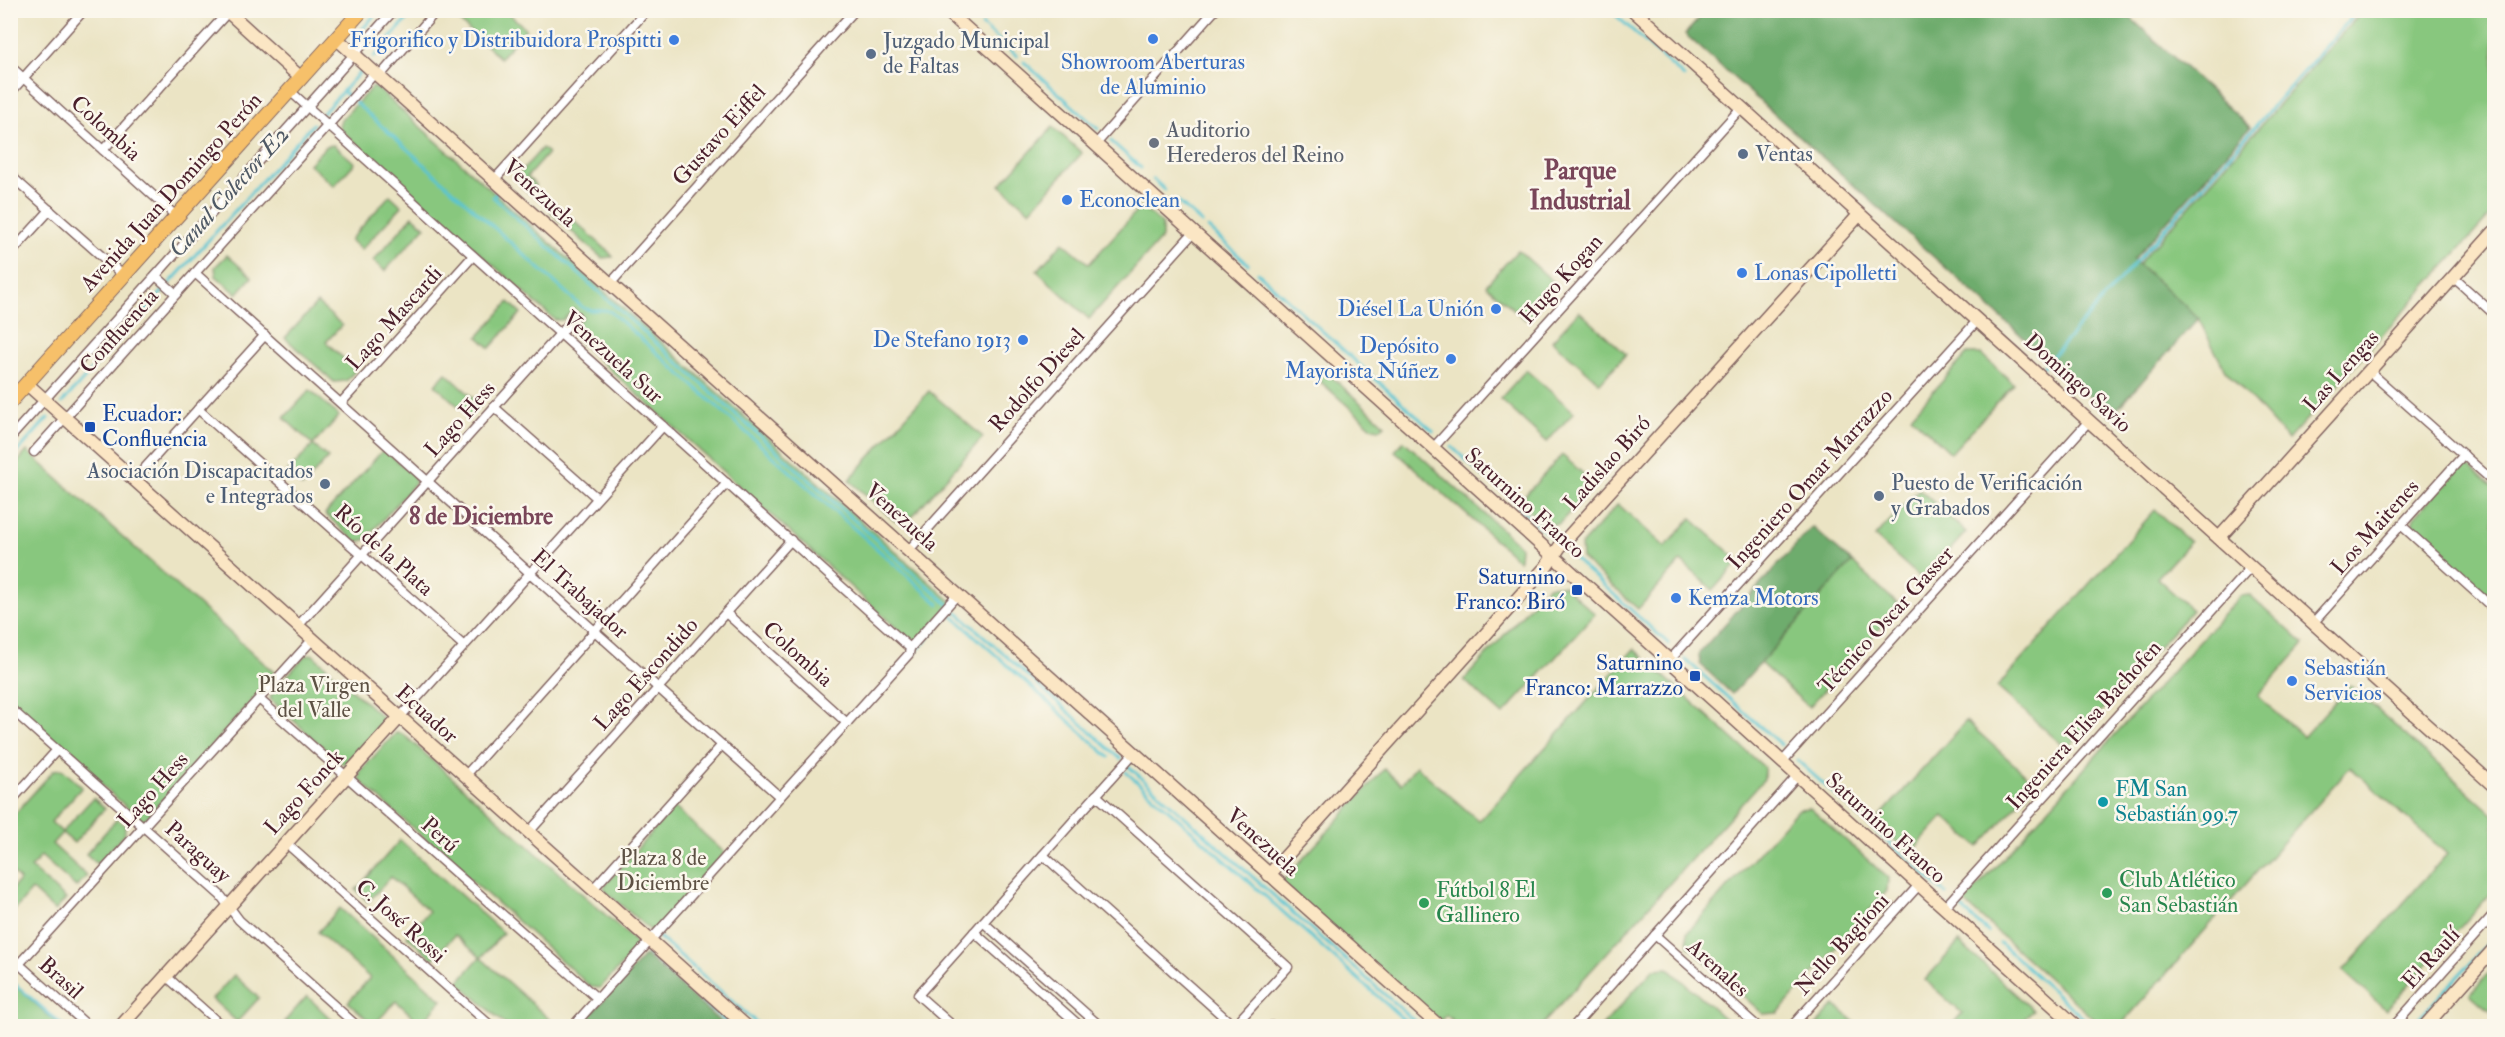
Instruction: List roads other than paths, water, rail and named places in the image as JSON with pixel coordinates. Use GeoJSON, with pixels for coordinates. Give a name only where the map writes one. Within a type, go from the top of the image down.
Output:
{"type":"FeatureCollection","features":[{"type":"Feature","properties":{"kind":"main road","name":"Avenida Juan Domingo Perón"},"geometry":{"type":"LineString","coordinates":[[10,402],[362,10]]}},
{"type":"Feature","properties":{"kind":"street"},"geometry":{"type":"LineString","coordinates":[[10,93],[84,10]]}},
{"type":"Feature","properties":{"kind":"street"},"geometry":{"type":"LineString","coordinates":[[10,438],[394,10]]}},
{"type":"Feature","properties":{"kind":"street","name":"Confluencia"},"geometry":{"type":"LineString","coordinates":[[34,452],[327,125],[437,10]]}},
{"type":"Feature","properties":{"kind":"street"},"geometry":{"type":"LineString","coordinates":[[494,180],[647,10]]}},
{"type":"Feature","properties":{"kind":"street","name":"Gustavo Eiffel"},"geometry":{"type":"LineString","coordinates":[[610,284],[855,10]]}},
{"type":"Feature","properties":{"kind":"street","name":"Saturnino Franco"},"geometry":{"type":"LineString","coordinates":[[946,10],[2076,1026]]}},
{"type":"Feature","properties":{"kind":"street"},"geometry":{"type":"LineString","coordinates":[[1095,145],[1215,10]]}},
{"type":"Feature","properties":{"kind":"street","name":"Domingo Savio"},"geometry":{"type":"LineString","coordinates":[[1632,10],[2494,786]]}},
{"type":"Feature","properties":{"kind":"street"},"geometry":{"type":"LineString","coordinates":[[103,150],[227,11],[301,78]]}},
{"type":"Feature","properties":{"kind":"street","name":"Venezuela"},"geometry":{"type":"LineString","coordinates":[[337,39],[1439,1026]]}},
{"type":"Feature","properties":{"kind":"street","name":"Colombia"},"geometry":{"type":"LineString","coordinates":[[10,66],[177,217]]}},
{"type":"Feature","properties":{"kind":"street","name":"Venezuela Sur"},"geometry":{"type":"LineString","coordinates":[[290,91],[910,649]]}},
{"type":"Feature","properties":{"kind":"street","name":"Hugo Kogan"},"geometry":{"type":"LineString","coordinates":[[1433,448],[1741,108]]}},
{"type":"Feature","properties":{"kind":"street"},"geometry":{"type":"LineString","coordinates":[[10,175],[124,276]]}},
{"type":"Feature","properties":{"kind":"street"},"geometry":{"type":"LineString","coordinates":[[10,254],[50,210]]}},
{"type":"Feature","properties":{"kind":"street","name":"Ladislao Biró"},"geometry":{"type":"LineString","coordinates":[[1269,875],[1553,557],[1561,545],[1859,214]]}},
{"type":"Feature","properties":{"kind":"street","name":"Las Lengas"},"geometry":{"type":"LineString","coordinates":[[2219,538],[2494,232]]}},
{"type":"Feature","properties":{"kind":"street","name":"Rodolfo Diesel"},"geometry":{"type":"LineString","coordinates":[[908,551],[1193,233]]}},
{"type":"Feature","properties":{"kind":"street","name":"Lago Mascardi"},"geometry":{"type":"LineString","coordinates":[[341,404],[473,256]]}},
{"type":"Feature","properties":{"kind":"street","name":"El Trabajador"},"geometry":{"type":"LineString","coordinates":[[195,273],[780,797]]}},
{"type":"Feature","properties":{"kind":"street"},"geometry":{"type":"LineString","coordinates":[[156,276],[176,294]]}},
{"type":"Feature","properties":{"kind":"street"},"geometry":{"type":"LineString","coordinates":[[2453,277],[2494,314]]}},
{"type":"Feature","properties":{"kind":"street","name":"Lago Hess"},"geometry":{"type":"LineString","coordinates":[[298,626],[576,316]]}},
{"type":"Feature","properties":{"kind":"street","name":"Ingeniero Omar Marrazzo"},"geometry":{"type":"LineString","coordinates":[[1670,661],[1977,321]]}},
{"type":"Feature","properties":{"kind":"street"},"geometry":{"type":"LineString","coordinates":[[134,480],[265,335]]}},
{"type":"Feature","properties":{"kind":"street"},"geometry":{"type":"LineString","coordinates":[[2369,371],[2494,482]]}},
{"type":"Feature","properties":{"kind":"street","name":"Ecuador"},"geometry":{"type":"LineString","coordinates":[[27,384],[746,1026]]}},
{"type":"Feature","properties":{"kind":"street"},"geometry":{"type":"LineString","coordinates":[[494,407],[597,498]]}},
{"type":"Feature","properties":{"kind":"street","name":"Río de la Plata"},"geometry":{"type":"LineString","coordinates":[[198,409],[464,646]]}},
{"type":"Feature","properties":{"kind":"street","name":"Técnico Oscar Gasser"},"geometry":{"type":"LineString","coordinates":[[1782,762],[2089,421]]}},
{"type":"Feature","properties":{"kind":"street","name":"Lago Fonck"},"geometry":{"type":"LineString","coordinates":[[121,1026],[663,426]]}},
{"type":"Feature","properties":{"kind":"street","name":"Los Maitenes"},"geometry":{"type":"LineString","coordinates":[[2313,623],[2464,455]]}},
{"type":"Feature","properties":{"kind":"street"},"geometry":{"type":"LineString","coordinates":[[465,776],[728,483]]}},
{"type":"Feature","properties":{"kind":"street"},"geometry":{"type":"LineString","coordinates":[[2401,525],[2494,609]]}},
{"type":"Feature","properties":{"kind":"street","name":"Lago Escondido"},"geometry":{"type":"LineString","coordinates":[[529,832],[791,540]]}},
{"type":"Feature","properties":{"kind":"street","name":"Ingeniera Elisa Bachofen"},"geometry":{"type":"LineString","coordinates":[[1944,908],[2251,567]]}},
{"type":"Feature","properties":{"kind":"street"},"geometry":{"type":"LineString","coordinates":[[573,1026],[847,723],[957,595]]}},
{"type":"Feature","properties":{"kind":"street","name":"Colombia"},"geometry":{"type":"LineString","coordinates":[[726,613],[847,723]]}},
{"type":"Feature","properties":{"kind":"street","name":"Lago Hess"},"geometry":{"type":"LineString","coordinates":[[19,964],[313,639]]}},
{"type":"Feature","properties":{"kind":"street","name":"Perú"},"geometry":{"type":"LineString","coordinates":[[259,699],[597,999]]}},
{"type":"Feature","properties":{"kind":"street","name":"Paraguay"},"geometry":{"type":"LineString","coordinates":[[10,708],[221,896],[239,920],[357,1026]]}},
{"type":"Feature","properties":{"kind":"street"},"geometry":{"type":"LineString","coordinates":[[593,890],[722,745]]}},
{"type":"Feature","properties":{"kind":"street"},"geometry":{"type":"LineString","coordinates":[[10,802],[57,750]]}},
{"type":"Feature","properties":{"kind":"street"},"geometry":{"type":"LineString","coordinates":[[953,1026],[918,995],[1134,753]]}},
{"type":"Feature","properties":{"kind":"street"},"geometry":{"type":"LineString","coordinates":[[1574,1026],[1797,776]]}},
{"type":"Feature","properties":{"kind":"street"},"geometry":{"type":"LineString","coordinates":[[1043,855],[1234,1026],[1288,967],[1096,795]]}},
{"type":"Feature","properties":{"kind":"street","name":"C. José Rossi"},"geometry":{"type":"LineString","coordinates":[[286,843],[491,1026]]}},
{"type":"Feature","properties":{"kind":"street","name":"Nello Baglioni"},"geometry":{"type":"LineString","coordinates":[[1792,1026],[1918,885]]}},
{"type":"Feature","properties":{"kind":"street","name":"El Raulí"},"geometry":{"type":"LineString","coordinates":[[2394,1026],[2494,914]]}},
{"type":"Feature","properties":{"kind":"street"},"geometry":{"type":"LineString","coordinates":[[983,922],[1100,1026]]}},
{"type":"Feature","properties":{"kind":"street"},"geometry":{"type":"LineString","coordinates":[[974,932],[1080,1026]]}},
{"type":"Feature","properties":{"kind":"street","name":"Arenales"},"geometry":{"type":"LineString","coordinates":[[1654,936],[1757,1026]]}},
{"type":"Feature","properties":{"kind":"street"},"geometry":{"type":"LineString","coordinates":[[2425,1026],[2494,949]]}},
{"type":"Feature","properties":{"kind":"street","name":"Brasil"},"geometry":{"type":"LineString","coordinates":[[10,956],[88,1026]]}},
{"type":"Feature","properties":{"kind":"street"},"geometry":{"type":"LineString","coordinates":[[166,976],[222,1026]]}},
{"type":"Feature","properties":{"kind":"waterway"},"geometry":{"type":"LineString","coordinates":[[360,32],[379,10]]}},
{"type":"Feature","properties":{"kind":"waterway","name":"Canal Colector E2"},"geometry":{"type":"LineString","coordinates":[[374,57],[415,10]]}},
{"type":"Feature","properties":{"kind":"waterway"},"geometry":{"type":"LineString","coordinates":[[966,10],[970,14]]}},
{"type":"Feature","properties":{"kind":"waterway"},"geometry":{"type":"LineString","coordinates":[[1610,10],[1684,77]]}},
{"type":"Feature","properties":{"kind":"waterway"},"geometry":{"type":"LineString","coordinates":[[2043,367],[2358,10]]}},
{"type":"Feature","properties":{"kind":"waterway"},"geometry":{"type":"LineString","coordinates":[[982,25],[1017,56]]}},
{"type":"Feature","properties":{"kind":"waterway"},"geometry":{"type":"LineString","coordinates":[[1024,62],[1098,129]]}},
{"type":"Feature","properties":{"kind":"waterway","name":"Canal Colector E2"},"geometry":{"type":"LineString","coordinates":[[323,113],[360,72]]}},
{"type":"Feature","properties":{"kind":"waterway","name":"Canal Colector E2"},"geometry":{"type":"LineString","coordinates":[[343,91],[348,96]]}},
{"type":"Feature","properties":{"kind":"waterway"},"geometry":{"type":"LineString","coordinates":[[355,102],[582,307],[611,312],[939,604]]}},
{"type":"Feature","properties":{"kind":"waterway","name":"Canal Colector E2"},"geometry":{"type":"LineString","coordinates":[[170,283],[313,124]]}},
{"type":"Feature","properties":{"kind":"waterway"},"geometry":{"type":"LineString","coordinates":[[1111,141],[1141,168]]}},
{"type":"Feature","properties":{"kind":"waterway"},"geometry":{"type":"LineString","coordinates":[[1153,179],[1165,190]]}},
{"type":"Feature","properties":{"kind":"waterway"},"geometry":{"type":"LineString","coordinates":[[501,188],[493,197],[1121,759]]}},
{"type":"Feature","properties":{"kind":"waterway"},"geometry":{"type":"LineString","coordinates":[[1177,201],[1202,223]]}},
{"type":"Feature","properties":{"kind":"waterway"},"geometry":{"type":"LineString","coordinates":[[1208,228],[1248,264]]}},
{"type":"Feature","properties":{"kind":"waterway"},"geometry":{"type":"LineString","coordinates":[[1258,273],[1433,431]]}},
{"type":"Feature","properties":{"kind":"waterway","name":"Canal Colector E2"},"geometry":{"type":"LineString","coordinates":[[62,403],[164,290]]}},
{"type":"Feature","properties":{"kind":"waterway","name":"Canal Colector E2"},"geometry":{"type":"LineString","coordinates":[[10,460],[48,418]]}},
{"type":"Feature","properties":{"kind":"waterway"},"geometry":{"type":"LineString","coordinates":[[1452,447],[1484,477]]}},
{"type":"Feature","properties":{"kind":"waterway"},"geometry":{"type":"LineString","coordinates":[[1518,507],[1551,537]]}},
{"type":"Feature","properties":{"kind":"waterway"},"geometry":{"type":"LineString","coordinates":[[1570,555],[1669,644]]}},
{"type":"Feature","properties":{"kind":"waterway"},"geometry":{"type":"LineString","coordinates":[[946,610],[1109,757]]}},
{"type":"Feature","properties":{"kind":"waterway"},"geometry":{"type":"LineString","coordinates":[[911,657],[950,614]]}},
{"type":"Feature","properties":{"kind":"waterway"},"geometry":{"type":"LineString","coordinates":[[1685,659],[1781,745]]}},
{"type":"Feature","properties":{"kind":"waterway"},"geometry":{"type":"LineString","coordinates":[[1798,761],[1946,894]]}},
{"type":"Feature","properties":{"kind":"waterway"},"geometry":{"type":"LineString","coordinates":[[1128,766],[1420,1026]]}},
{"type":"Feature","properties":{"kind":"waterway"},"geometry":{"type":"LineString","coordinates":[[1126,772],[1411,1026]]}},
{"type":"Feature","properties":{"kind":"waterway"},"geometry":{"type":"LineString","coordinates":[[1957,904],[1988,932]]}},
{"type":"Feature","properties":{"kind":"waterway"},"geometry":{"type":"LineString","coordinates":[[659,937],[760,1026]]}},
{"type":"Feature","properties":{"kind":"waterway"},"geometry":{"type":"LineString","coordinates":[[2412,1026],[2494,937]]}},
{"type":"Feature","properties":{"kind":"waterway"},"geometry":{"type":"LineString","coordinates":[[2000,943],[2092,1026]]}},
{"type":"Feature","properties":{"kind":"waterway"},"geometry":{"type":"LineString","coordinates":[[649,948],[648,953],[731,1026]]}},
{"type":"Feature","properties":{"kind":"waterway","name":"Canal Colector E2"},"geometry":{"type":"LineString","coordinates":[[10,980],[63,1026]]}},
{"type":"Feature","properties":{"kind":"place","name":"Showroom Aberturas de Aluminio"},"geometry":{"type":"Point","coordinates":[1153,39]}},
{"type":"Feature","properties":{"kind":"place","name":"Frigorifico y Distribuidora Prospitti"},"geometry":{"type":"Point","coordinates":[674,40]}},
{"type":"Feature","properties":{"kind":"place","name":"Juzgado Municipal de Faltas"},"geometry":{"type":"Point","coordinates":[871,54]}},
{"type":"Feature","properties":{"kind":"place","name":"Auditorio Herederos del Reino"},"geometry":{"type":"Point","coordinates":[1154,143]}},
{"type":"Feature","properties":{"kind":"place","name":"Ventas"},"geometry":{"type":"Point","coordinates":[1743,154]}},
{"type":"Feature","properties":{"kind":"place","name":"Econoclean"},"geometry":{"type":"Point","coordinates":[1067,200]}},
{"type":"Feature","properties":{"kind":"place","name":"Lonas Cipolletti"},"geometry":{"type":"Point","coordinates":[1742,273]}},
{"type":"Feature","properties":{"kind":"place","name":"Diésel La Unión"},"geometry":{"type":"Point","coordinates":[1496,309]}},
{"type":"Feature","properties":{"kind":"place","name":"De Stefano 1913"},"geometry":{"type":"Point","coordinates":[1023,340]}},
{"type":"Feature","properties":{"kind":"place","name":"Depósito Mayorista Núñez"},"geometry":{"type":"Point","coordinates":[1451,359]}},
{"type":"Feature","properties":{"kind":"place","name":"Ecuador: Confluencia"},"geometry":{"type":"Point","coordinates":[90,427]}},
{"type":"Feature","properties":{"kind":"place","name":"Asociación Discapacitados e Integrados"},"geometry":{"type":"Point","coordinates":[325,484]}},
{"type":"Feature","properties":{"kind":"place","name":"Puesto de Verificación y Grabados"},"geometry":{"type":"Point","coordinates":[1879,496]}},
{"type":"Feature","properties":{"kind":"place","name":"Saturnino Franco: Biró"},"geometry":{"type":"Point","coordinates":[1577,590]}},
{"type":"Feature","properties":{"kind":"place","name":"Kemza Motors"},"geometry":{"type":"Point","coordinates":[1676,598]}},
{"type":"Feature","properties":{"kind":"place","name":"Saturnino Franco: Marrazzo"},"geometry":{"type":"Point","coordinates":[1695,676]}},
{"type":"Feature","properties":{"kind":"place","name":"Sebastián Servicios"},"geometry":{"type":"Point","coordinates":[2292,681]}},
{"type":"Feature","properties":{"kind":"place","name":"FM San Sebastián 99.7"},"geometry":{"type":"Point","coordinates":[2103,802]}},
{"type":"Feature","properties":{"kind":"place","name":"Club Atlético San Sebastián"},"geometry":{"type":"Point","coordinates":[2107,893]}},
{"type":"Feature","properties":{"kind":"place","name":"Fútbol 8 El Gallinero"},"geometry":{"type":"Point","coordinates":[1424,903]}},
{"type":"Feature","properties":{"kind":"district","name":"Parque Industrial"},"geometry":{"type":"Point","coordinates":[1580,186]}},
{"type":"Feature","properties":{"kind":"district","name":"8 de Diciembre"},"geometry":{"type":"Point","coordinates":[481,516]}},
{"type":"Feature","properties":{"kind":"park label","name":"Plaza Virgen del Valle"},"geometry":{"type":"Point","coordinates":[314,698]}},
{"type":"Feature","properties":{"kind":"park label","name":"Plaza 8 de Diciembre"},"geometry":{"type":"Point","coordinates":[663,870]}}]}
